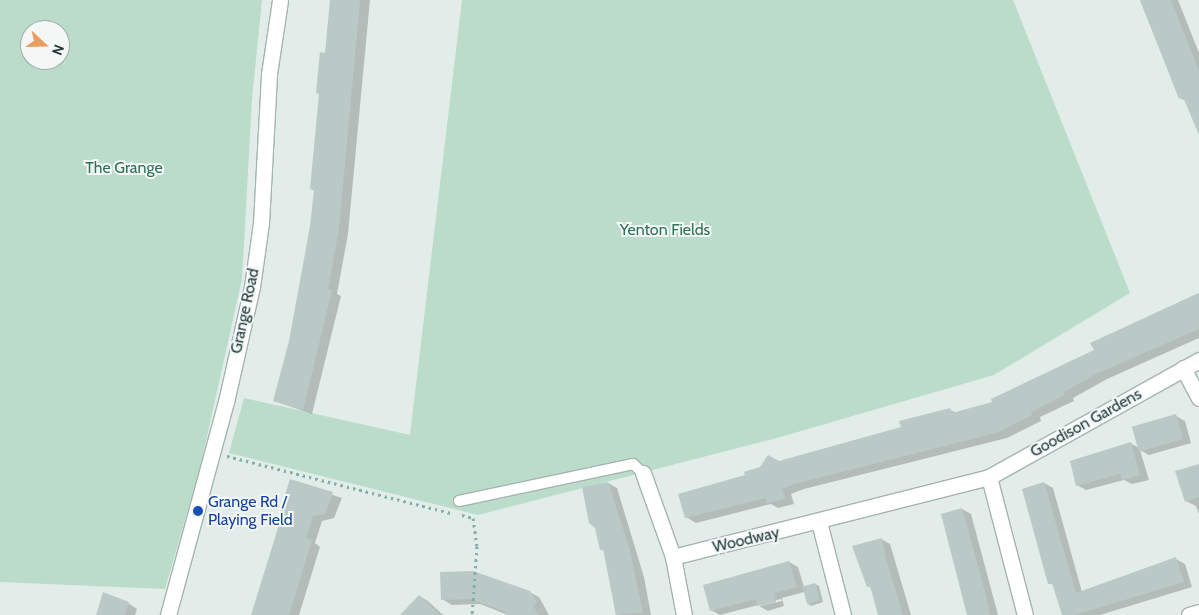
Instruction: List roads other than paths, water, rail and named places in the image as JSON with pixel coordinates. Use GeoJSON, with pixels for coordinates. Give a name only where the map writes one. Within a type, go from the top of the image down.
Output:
{"type":"FeatureCollection","features":[{"type":"Feature","properties":{"kind":"street","name":"Grange Road"},"geometry":{"type":"LineString","coordinates":[[168,615],[252,287],[261,223],[269,74],[280,0]]}},
{"type":"Feature","properties":{"kind":"street","name":"Goodison Gardens"},"geometry":{"type":"LineString","coordinates":[[900,498],[989,477],[1199,360]]}},
{"type":"Feature","properties":{"kind":"street"},"geometry":{"type":"LineString","coordinates":[[1183,368],[1199,398]]}},
{"type":"Feature","properties":{"kind":"street"},"geometry":{"type":"LineString","coordinates":[[643,473],[673,557],[684,615]]}},
{"type":"Feature","properties":{"kind":"street"},"geometry":{"type":"LineString","coordinates":[[989,477],[1025,615]]}},
{"type":"Feature","properties":{"kind":"street","name":"Woodway"},"geometry":{"type":"LineString","coordinates":[[673,557],[818,522],[900,498]]}},
{"type":"Feature","properties":{"kind":"street"},"geometry":{"type":"LineString","coordinates":[[818,522],[843,615]]}},
{"type":"Feature","properties":{"kind":"street"},"geometry":{"type":"LineString","coordinates":[[1189,615],[1199,612]]}},
{"type":"Feature","properties":{"kind":"lane"},"geometry":{"type":"LineString","coordinates":[[459,501],[633,464],[643,473]]}},
{"type":"Feature","properties":{"kind":"place","name":"Grange Rd / Playing Field"},"geometry":{"type":"Point","coordinates":[198,511]}},
{"type":"Feature","properties":{"kind":"park label","name":"The Grange"},"geometry":{"type":"Point","coordinates":[124,168]}},
{"type":"Feature","properties":{"kind":"park label","name":"Yenton Fields"},"geometry":{"type":"Point","coordinates":[665,230]}}]}
